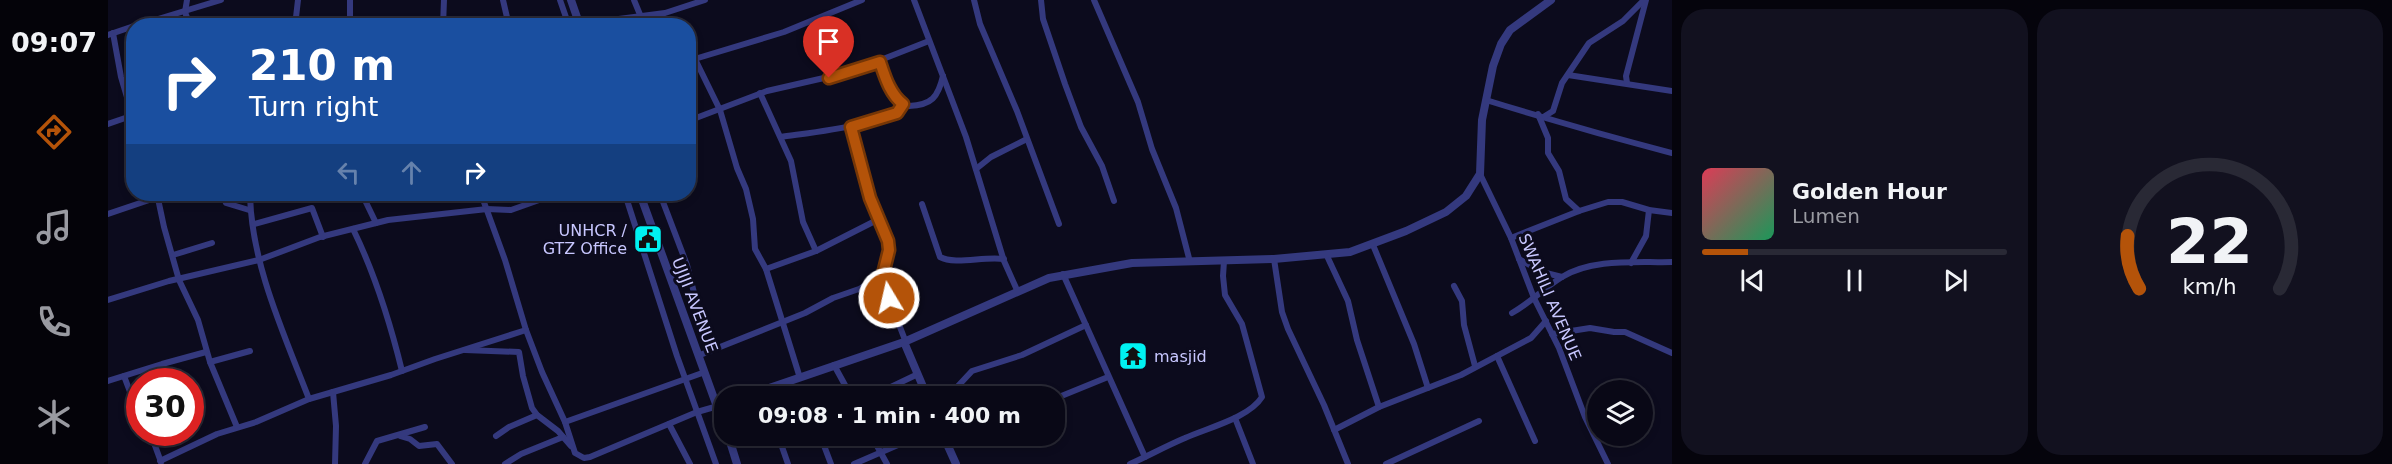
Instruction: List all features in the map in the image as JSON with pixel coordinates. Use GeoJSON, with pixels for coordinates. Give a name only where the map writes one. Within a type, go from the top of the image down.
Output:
{"type":"FeatureCollection","features":[{"type":"Feature","properties":{"kind":"street"},"geometry":{"type":"LineString","coordinates":[[187,0],[185,12],[187,18]]}},
{"type":"Feature","properties":{"kind":"street"},"geometry":{"type":"LineString","coordinates":[[163,18],[221,0]]}},
{"type":"Feature","properties":{"kind":"street"},"geometry":{"type":"LineString","coordinates":[[296,18],[298,0]]}},
{"type":"Feature","properties":{"kind":"street"},"geometry":{"type":"LineString","coordinates":[[350,0],[350,18]]}},
{"type":"Feature","properties":{"kind":"street"},"geometry":{"type":"LineString","coordinates":[[443,18],[444,0]]}},
{"type":"Feature","properties":{"kind":"street"},"geometry":{"type":"LineString","coordinates":[[503,0],[507,18]]}},
{"type":"Feature","properties":{"kind":"street"},"geometry":{"type":"LineString","coordinates":[[560,0],[566,18]]}},
{"type":"Feature","properties":{"kind":"street"},"geometry":{"type":"LineString","coordinates":[[571,0],[577,18]]}},
{"type":"Feature","properties":{"kind":"street"},"geometry":{"type":"LineString","coordinates":[[634,0],[641,17]]}},
{"type":"Feature","properties":{"kind":"street"},"geometry":{"type":"LineString","coordinates":[[633,18],[665,13],[705,0]]}},
{"type":"Feature","properties":{"kind":"street"},"geometry":{"type":"LineString","coordinates":[[696,59],[784,32],[862,0]]}},
{"type":"Feature","properties":{"kind":"street"},"geometry":{"type":"LineString","coordinates":[[914,0],[966,137],[1004,259],[1017,290]]}},
{"type":"Feature","properties":{"kind":"street"},"geometry":{"type":"LineString","coordinates":[[974,0],[980,24],[1028,139],[1059,224]]}},
{"type":"Feature","properties":{"kind":"street"},"geometry":{"type":"LineString","coordinates":[[1041,0],[1043,19],[1065,84],[1081,127],[1102,166],[1114,201]]}},
{"type":"Feature","properties":{"kind":"street"},"geometry":{"type":"LineString","coordinates":[[1094,0],[1138,102],[1152,150],[1176,208],[1190,262]]}},
{"type":"Feature","properties":{"kind":"street"},"geometry":{"type":"LineString","coordinates":[[776,386],[904,341],[1017,290],[1063,274],[1132,263],[1327,256],[1372,245],[1446,212],[1466,196],[1480,174],[1480,147],[1486,100],[1493,66],[1505,38],[1510,30],[1551,0]]}},
{"type":"Feature","properties":{"kind":"street"},"geometry":{"type":"LineString","coordinates":[[1542,115],[1553,111],[1562,83],[1589,43],[1623,21],[1645,0]]}},
{"type":"Feature","properties":{"kind":"street"},"geometry":{"type":"LineString","coordinates":[[1627,83],[1626,76],[1645,0]]}},
{"type":"Feature","properties":{"kind":"street"},"geometry":{"type":"LineString","coordinates":[[126,29],[111,34],[126,94]]}},
{"type":"Feature","properties":{"kind":"street"},"geometry":{"type":"LineString","coordinates":[[696,119],[760,93],[829,78],[880,62],[929,41]]}},
{"type":"Feature","properties":{"kind":"street"},"geometry":{"type":"LineString","coordinates":[[880,62],[891,90],[903,104],[917,106],[932,99],[939,93],[943,76]]}},
{"type":"Feature","properties":{"kind":"street"},"geometry":{"type":"LineString","coordinates":[[696,67],[720,110],[737,168],[746,189],[753,219],[755,249],[766,269],[800,378]]}},
{"type":"Feature","properties":{"kind":"street"},"geometry":{"type":"LineString","coordinates":[[1568,75],[1672,91]]}},
{"type":"Feature","properties":{"kind":"street"},"geometry":{"type":"LineString","coordinates":[[760,93],[791,161],[803,222],[816,251]]}},
{"type":"Feature","properties":{"kind":"street"},"geometry":{"type":"LineString","coordinates":[[1486,100],[1542,115],[1622,141],[1648,145],[1672,153]]}},
{"type":"Feature","properties":{"kind":"street"},"geometry":{"type":"LineString","coordinates":[[781,137],[851,127],[897,113],[903,104]]}},
{"type":"Feature","properties":{"kind":"street"},"geometry":{"type":"LineString","coordinates":[[1542,115],[1548,138],[1548,153],[1559,171],[1566,199],[1579,211]]}},
{"type":"Feature","properties":{"kind":"street"},"geometry":{"type":"LineString","coordinates":[[108,124],[126,120]]}},
{"type":"Feature","properties":{"kind":"street"},"geometry":{"type":"LineString","coordinates":[[851,127],[860,165],[888,241],[889,250],[884,282],[904,341],[923,386]]}},
{"type":"Feature","properties":{"kind":"street"},"geometry":{"type":"LineString","coordinates":[[976,169],[991,157],[1028,139]]}},
{"type":"Feature","properties":{"kind":"street","name":"SWAHILI AVENUE"},"geometry":{"type":"LineString","coordinates":[[1480,174],[1552,334],[1585,417],[1608,464]]}},
{"type":"Feature","properties":{"kind":"street"},"geometry":{"type":"LineString","coordinates":[[108,214],[142,201]]}},
{"type":"Feature","properties":{"kind":"street"},"geometry":{"type":"LineString","coordinates":[[159,201],[164,227],[180,280],[201,329],[206,352],[237,428]]}},
{"type":"Feature","properties":{"kind":"street"},"geometry":{"type":"LineString","coordinates":[[225,201],[231,206],[249,210]]}},
{"type":"Feature","properties":{"kind":"street"},"geometry":{"type":"LineString","coordinates":[[250,201],[249,210],[254,224],[259,260],[309,399]]}},
{"type":"Feature","properties":{"kind":"street"},"geometry":{"type":"LineString","coordinates":[[365,201],[376,223]]}},
{"type":"Feature","properties":{"kind":"street"},"geometry":{"type":"LineString","coordinates":[[484,201],[526,330],[565,422],[572,447]]}},
{"type":"Feature","properties":{"kind":"street"},"geometry":{"type":"LineString","coordinates":[[108,300],[259,260],[323,237],[376,223],[487,209],[511,210],[536,201]]}},
{"type":"Feature","properties":{"kind":"street"},"geometry":{"type":"LineString","coordinates":[[627,201],[686,381],[716,464]]}},
{"type":"Feature","properties":{"kind":"street","name":"UJIJI AVENUE"},"geometry":{"type":"LineString","coordinates":[[643,201],[705,372],[714,390]]}},
{"type":"Feature","properties":{"kind":"street"},"geometry":{"type":"LineString","coordinates":[[663,201],[687,265],[709,352]]}},
{"type":"Feature","properties":{"kind":"street"},"geometry":{"type":"LineString","coordinates":[[1510,238],[1579,211],[1615,201],[1649,210],[1672,213]]}},
{"type":"Feature","properties":{"kind":"street"},"geometry":{"type":"LineString","coordinates":[[922,204],[940,257],[950,261],[987,257],[1004,259]]}},
{"type":"Feature","properties":{"kind":"street"},"geometry":{"type":"LineString","coordinates":[[254,224],[312,208],[316,213],[323,237]]}},
{"type":"Feature","properties":{"kind":"street"},"geometry":{"type":"LineString","coordinates":[[1632,263],[1646,236],[1649,210]]}},
{"type":"Feature","properties":{"kind":"street"},"geometry":{"type":"LineString","coordinates":[[766,269],[816,251],[879,219]]}},
{"type":"Feature","properties":{"kind":"street"},"geometry":{"type":"LineString","coordinates":[[353,229],[384,304],[402,371]]}},
{"type":"Feature","properties":{"kind":"street"},"geometry":{"type":"LineString","coordinates":[[173,255],[212,243]]}},
{"type":"Feature","properties":{"kind":"street"},"geometry":{"type":"LineString","coordinates":[[1372,245],[1414,344],[1428,388]]}},
{"type":"Feature","properties":{"kind":"street"},"geometry":{"type":"LineString","coordinates":[[1327,256],[1351,309],[1357,340],[1379,407]]}},
{"type":"Feature","properties":{"kind":"street"},"geometry":{"type":"LineString","coordinates":[[1519,258],[1542,272],[1562,277]]}},
{"type":"Feature","properties":{"kind":"street"},"geometry":{"type":"LineString","coordinates":[[1274,259],[1282,312],[1288,329],[1348,464]]}},
{"type":"Feature","properties":{"kind":"street"},"geometry":{"type":"LineString","coordinates":[[1131,464],[1185,437],[1235,418],[1260,401],[1262,392],[1246,344],[1242,324],[1226,295],[1222,276],[1224,261]]}},
{"type":"Feature","properties":{"kind":"street"},"geometry":{"type":"LineString","coordinates":[[1512,313],[1562,277],[1595,265],[1672,262]]}},
{"type":"Feature","properties":{"kind":"street"},"geometry":{"type":"LineString","coordinates":[[700,355],[868,284],[885,267]]}},
{"type":"Feature","properties":{"kind":"street"},"geometry":{"type":"LineString","coordinates":[[1063,274],[1145,457]]}},
{"type":"Feature","properties":{"kind":"street"},"geometry":{"type":"LineString","coordinates":[[1454,286],[1462,301],[1464,326],[1475,366]]}},
{"type":"Feature","properties":{"kind":"street"},"geometry":{"type":"LineString","coordinates":[[1334,430],[1379,407],[1456,377],[1531,339],[1546,321]]}},
{"type":"Feature","properties":{"kind":"street"},"geometry":{"type":"LineString","coordinates":[[958,386],[972,371],[1022,355],[1086,325]]}},
{"type":"Feature","properties":{"kind":"street"},"geometry":{"type":"LineString","coordinates":[[1552,334],[1590,328],[1614,333],[1625,332],[1672,353]]}},
{"type":"Feature","properties":{"kind":"street"},"geometry":{"type":"LineString","coordinates":[[155,446],[161,462],[218,434],[256,422],[309,399],[526,330]]}},
{"type":"Feature","properties":{"kind":"street"},"geometry":{"type":"LineString","coordinates":[[462,350],[519,352],[527,392],[537,415],[563,437],[579,456],[590,457],[714,406]]}},
{"type":"Feature","properties":{"kind":"street"},"geometry":{"type":"LineString","coordinates":[[210,362],[250,351]]}},
{"type":"Feature","properties":{"kind":"street"},"geometry":{"type":"LineString","coordinates":[[108,381],[206,352]]}},
{"type":"Feature","properties":{"kind":"street"},"geometry":{"type":"LineString","coordinates":[[1497,356],[1535,441]]}},
{"type":"Feature","properties":{"kind":"street"},"geometry":{"type":"LineString","coordinates":[[834,365],[846,386]]}},
{"type":"Feature","properties":{"kind":"street"},"geometry":{"type":"LineString","coordinates":[[565,422],[686,381],[705,372]]}},
{"type":"Feature","properties":{"kind":"street"},"geometry":{"type":"LineString","coordinates":[[893,386],[918,374]]}},
{"type":"Feature","properties":{"kind":"street"},"geometry":{"type":"LineString","coordinates":[[124,376],[126,381]]}},
{"type":"Feature","properties":{"kind":"street"},"geometry":{"type":"LineString","coordinates":[[1065,395],[1108,377]]}},
{"type":"Feature","properties":{"kind":"street"},"geometry":{"type":"LineString","coordinates":[[333,393],[336,426],[335,464]]}},
{"type":"Feature","properties":{"kind":"street"},"geometry":{"type":"LineString","coordinates":[[496,436],[509,427],[537,415]]}},
{"type":"Feature","properties":{"kind":"street"},"geometry":{"type":"LineString","coordinates":[[1235,418],[1253,464]]}},
{"type":"Feature","properties":{"kind":"street"},"geometry":{"type":"LineString","coordinates":[[1386,464],[1479,421]]}},
{"type":"Feature","properties":{"kind":"street"},"geometry":{"type":"LineString","coordinates":[[669,424],[690,464]]}},
{"type":"Feature","properties":{"kind":"street"},"geometry":{"type":"LineString","coordinates":[[365,464],[376,442],[425,427]]}},
{"type":"Feature","properties":{"kind":"street"},"geometry":{"type":"LineString","coordinates":[[396,436],[410,439],[419,446],[437,444],[452,464]]}},
{"type":"Feature","properties":{"kind":"street"},"geometry":{"type":"LineString","coordinates":[[505,464],[521,454],[563,437]]}},
{"type":"Feature","properties":{"kind":"street"},"geometry":{"type":"LineString","coordinates":[[731,446],[737,464]]}},
{"type":"Feature","properties":{"kind":"street"},"geometry":{"type":"LineString","coordinates":[[782,446],[788,464]]}},
{"type":"Feature","properties":{"kind":"street"},"geometry":{"type":"LineString","coordinates":[[824,446],[831,464]]}},
{"type":"Feature","properties":{"kind":"street"},"geometry":{"type":"LineString","coordinates":[[876,446],[887,464]]}},
{"type":"Feature","properties":{"kind":"street"},"geometry":{"type":"LineString","coordinates":[[854,464],[896,446]]}},
{"type":"Feature","properties":{"kind":"street"},"geometry":{"type":"LineString","coordinates":[[948,446],[956,464]]}},
{"type":"Feature","properties":{"kind":"place","name":"UNHCR / GTZ Office"},"geometry":{"type":"Point","coordinates":[648,239]}},
{"type":"Feature","properties":{"kind":"place","name":"masjid"},"geometry":{"type":"Point","coordinates":[1133,356]}},
{"type":"Feature","properties":{"kind":"route"},"geometry":{"type":"LineString","coordinates":[[829,78],[880,62],[894,95],[903,104],[897,113],[851,127],[870,198],[888,241],[889,250],[883,274],[889,298]]}}]}
